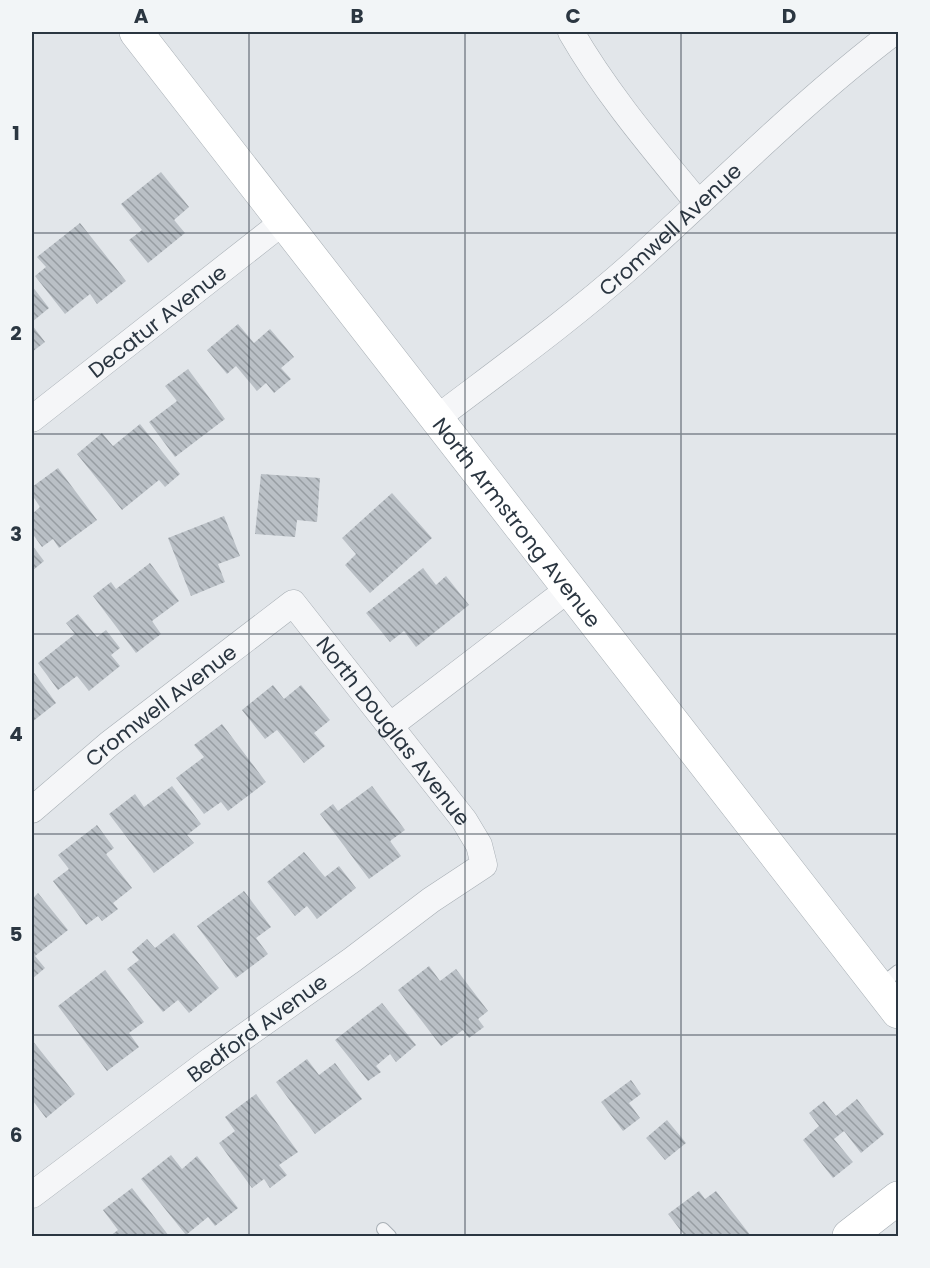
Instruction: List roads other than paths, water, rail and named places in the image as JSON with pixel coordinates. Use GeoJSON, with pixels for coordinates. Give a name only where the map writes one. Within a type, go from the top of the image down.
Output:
{"type":"FeatureCollection","features":[{"type":"Feature","properties":{"kind":"street","name":"North Armstrong Avenue"},"geometry":{"type":"LineString","coordinates":[[136,32],[570,588],[888,979],[898,1012]]}},
{"type":"Feature","properties":{"kind":"street"},"geometry":{"type":"LineString","coordinates":[[571,32],[624,111],[698,203]]}},
{"type":"Feature","properties":{"kind":"street","name":"Cromwell Avenue"},"geometry":{"type":"LineString","coordinates":[[437,418],[570,316],[632,265],[818,95],[894,32]]}},
{"type":"Feature","properties":{"kind":"street","name":"Decatur Avenue"},"geometry":{"type":"LineString","coordinates":[[32,419],[283,222]]}},
{"type":"Feature","properties":{"kind":"street"},"geometry":{"type":"LineString","coordinates":[[391,725],[570,588]]}},
{"type":"Feature","properties":{"kind":"street","name":"Cromwell Avenue"},"geometry":{"type":"LineString","coordinates":[[32,810],[109,744],[293,603]]}},
{"type":"Feature","properties":{"kind":"street","name":"North Douglas Avenue"},"geometry":{"type":"LineString","coordinates":[[293,603],[464,820],[479,845],[484,865]]}},
{"type":"Feature","properties":{"kind":"street","name":"Bedford Avenue"},"geometry":{"type":"LineString","coordinates":[[32,1195],[211,1060],[352,960],[431,900],[484,865]]}},
{"type":"Feature","properties":{"kind":"street"},"geometry":{"type":"LineString","coordinates":[[849,1236],[898,1198]]}}]}
